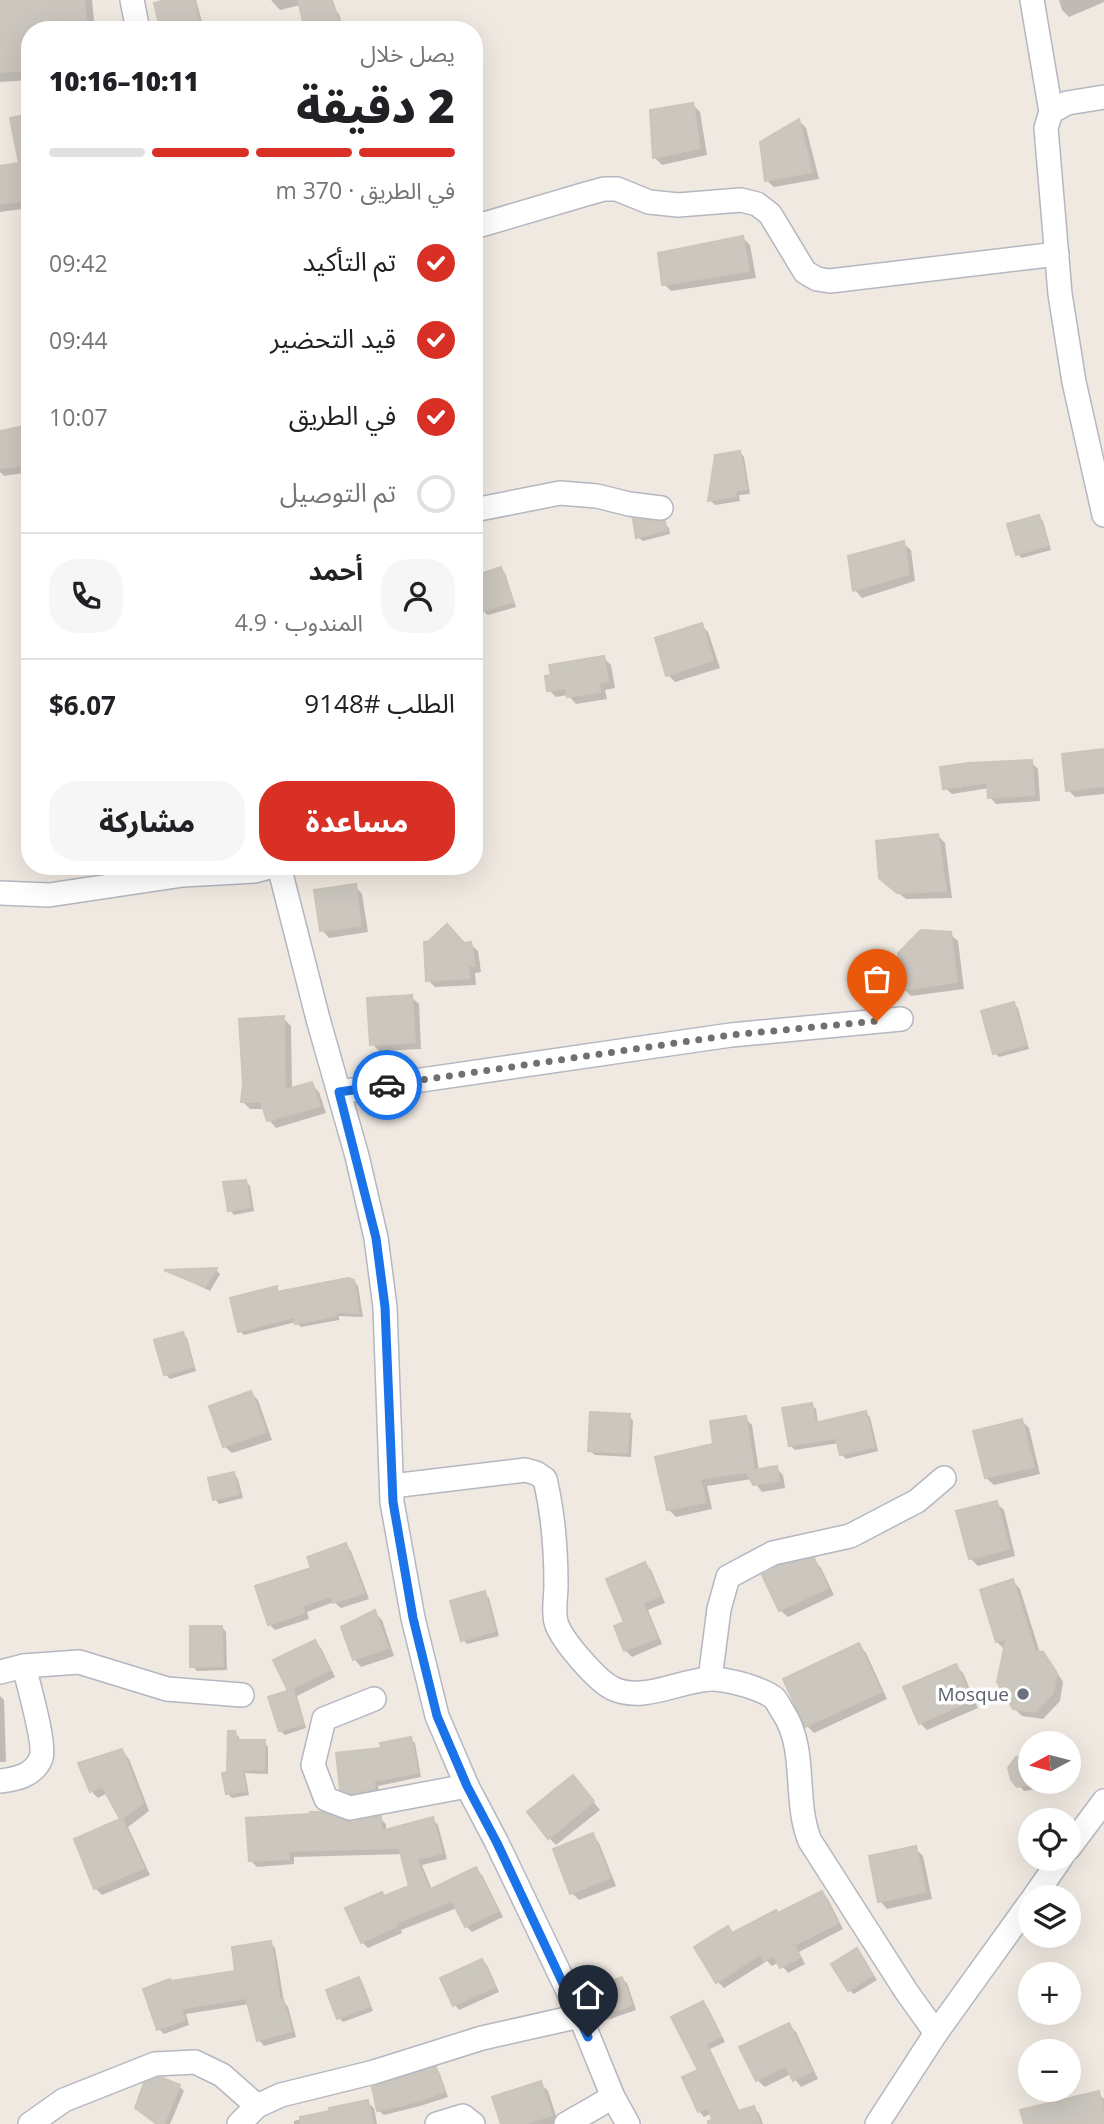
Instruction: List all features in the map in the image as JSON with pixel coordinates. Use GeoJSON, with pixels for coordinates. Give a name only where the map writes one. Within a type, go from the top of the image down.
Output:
{"type":"FeatureCollection","features":[{"type":"Feature","properties":{"kind":"street"},"geometry":{"type":"LineString","coordinates":[[132,0],[136,21]]}},
{"type":"Feature","properties":{"kind":"street"},"geometry":{"type":"LineString","coordinates":[[1032,0],[1051,112],[1046,128],[1060,294],[1074,382],[1095,433],[1104,514]]}},
{"type":"Feature","properties":{"kind":"street"},"geometry":{"type":"LineString","coordinates":[[1051,112],[1067,103],[1104,97]]}},
{"type":"Feature","properties":{"kind":"street"},"geometry":{"type":"LineString","coordinates":[[483,224],[595,191],[617,189],[649,202],[678,205],[741,200],[757,204],[770,214],[804,272],[817,279],[843,279],[1057,254]]}},
{"type":"Feature","properties":{"kind":"street"},"geometry":{"type":"LineString","coordinates":[[483,508],[560,493],[597,496],[661,508]]}},
{"type":"Feature","properties":{"kind":"street"},"geometry":{"type":"LineString","coordinates":[[0,893],[49,895],[183,875]]}},
{"type":"Feature","properties":{"kind":"street"},"geometry":{"type":"LineString","coordinates":[[281,875],[376,1238],[385,1307],[393,1502],[413,1618],[437,1716],[467,1786],[580,2016],[613,2098],[628,2124]]}},
{"type":"Feature","properties":{"kind":"street"},"geometry":{"type":"LineString","coordinates":[[339,1092],[731,1035],[901,1019]]}},
{"type":"Feature","properties":{"kind":"street"},"geometry":{"type":"LineString","coordinates":[[392,1486],[525,1470],[536,1473],[545,1479],[548,1491],[555,1555],[555,1619],[566,1642],[603,1683],[618,1691],[637,1693],[710,1679],[729,1680],[753,1687],[774,1698],[788,1719],[795,1741],[802,1812],[810,1841],[905,1991],[936,2033]]}},
{"type":"Feature","properties":{"kind":"street"},"geometry":{"type":"LineString","coordinates":[[710,1679],[719,1609],[728,1577],[773,1553],[850,1536],[917,1501],[944,1478]]}},
{"type":"Feature","properties":{"kind":"street"},"geometry":{"type":"LineString","coordinates":[[0,1672],[24,1666],[79,1662],[167,1689],[242,1695]]}},
{"type":"Feature","properties":{"kind":"street"},"geometry":{"type":"LineString","coordinates":[[0,1781],[19,1779],[32,1770],[41,1758],[41,1744],[24,1666]]}},
{"type":"Feature","properties":{"kind":"street"},"geometry":{"type":"LineString","coordinates":[[374,1699],[324,1719],[313,1765],[326,1799],[349,1808],[467,1786]]}},
{"type":"Feature","properties":{"kind":"street"},"geometry":{"type":"LineString","coordinates":[[1081,1832],[1104,1801]]}},
{"type":"Feature","properties":{"kind":"street"},"geometry":{"type":"LineString","coordinates":[[877,2124],[936,2033],[1018,1919]]}},
{"type":"Feature","properties":{"kind":"street"},"geometry":{"type":"LineString","coordinates":[[239,2124],[257,2106],[281,2095],[374,2072],[482,2038],[580,2016]]}},
{"type":"Feature","properties":{"kind":"street"},"geometry":{"type":"LineString","coordinates":[[30,2124],[64,2100],[155,2064],[195,2062],[222,2075],[257,2106]]}},
{"type":"Feature","properties":{"kind":"street"},"geometry":{"type":"LineString","coordinates":[[566,2124],[613,2098]]}},
{"type":"Feature","properties":{"kind":"street"},"geometry":{"type":"LineString","coordinates":[[437,2124],[463,2116],[473,2124]]}},
{"type":"Feature","properties":{"kind":"building"},"geometry":{"type":"Polygon","coordinates":[[[0,0],[84,0],[86,21],[21,21],[21,71],[0,72],[0,0]]]}},
{"type":"Feature","properties":{"kind":"building"},"geometry":{"type":"Polygon","coordinates":[[[194,0],[199,21],[158,21],[154,3],[194,0]]]}},
{"type":"Feature","properties":{"kind":"building"},"geometry":{"type":"Polygon","coordinates":[[[298,0],[332,0],[339,21],[303,21],[298,0]]]}},
{"type":"Feature","properties":{"kind":"building"},"geometry":{"type":"Polygon","coordinates":[[[693,103],[700,148],[653,158],[650,110],[693,103]]]}},
{"type":"Feature","properties":{"kind":"building"},"geometry":{"type":"Polygon","coordinates":[[[21,116],[21,201],[0,204],[0,166],[19,163],[10,118],[21,116]]]}},
{"type":"Feature","properties":{"kind":"building"},"geometry":{"type":"Polygon","coordinates":[[[799,119],[812,172],[765,181],[760,142],[799,119]]]}},
{"type":"Feature","properties":{"kind":"building"},"geometry":{"type":"Polygon","coordinates":[[[743,236],[749,271],[662,285],[658,253],[743,236]]]}},
{"type":"Feature","properties":{"kind":"building"},"geometry":{"type":"Polygon","coordinates":[[[21,427],[21,466],[0,468],[0,431],[21,427]]]}},
{"type":"Feature","properties":{"kind":"building"},"geometry":{"type":"Polygon","coordinates":[[[740,451],[747,489],[735,491],[736,496],[708,501],[715,455],[740,451]]]}},
{"type":"Feature","properties":{"kind":"building"},"geometry":{"type":"Polygon","coordinates":[[[1039,515],[1048,545],[1016,555],[1007,524],[1039,515]]]}},
{"type":"Feature","properties":{"kind":"building"},"geometry":{"type":"Polygon","coordinates":[[[633,519],[665,521],[666,530],[636,538],[633,519]]]}},
{"type":"Feature","properties":{"kind":"building"},"geometry":{"type":"Polygon","coordinates":[[[904,541],[909,574],[853,591],[848,556],[904,541]]]}},
{"type":"Feature","properties":{"kind":"building"},"geometry":{"type":"Polygon","coordinates":[[[501,567],[513,602],[483,611],[483,573],[501,567]]]}},
{"type":"Feature","properties":{"kind":"building"},"geometry":{"type":"Polygon","coordinates":[[[702,623],[713,660],[666,676],[655,638],[702,623]]]}},
{"type":"Feature","properties":{"kind":"building"},"geometry":{"type":"Polygon","coordinates":[[[604,656],[608,681],[599,683],[600,692],[567,697],[566,688],[547,691],[545,676],[551,675],[549,665],[604,656]]]}},
{"type":"Feature","properties":{"kind":"building"},"geometry":{"type":"Polygon","coordinates":[[[1104,749],[1104,786],[1066,791],[1062,754],[1104,749]]]}},
{"type":"Feature","properties":{"kind":"building"},"geometry":{"type":"Polygon","coordinates":[[[1032,760],[1034,795],[988,798],[987,782],[943,789],[940,767],[1032,760]]]}},
{"type":"Feature","properties":{"kind":"building"},"geometry":{"type":"Polygon","coordinates":[[[938,834],[946,891],[897,893],[879,878],[876,841],[938,834]]]}},
{"type":"Feature","properties":{"kind":"building"},"geometry":{"type":"Polygon","coordinates":[[[356,884],[361,926],[320,931],[314,890],[356,884]]]}},
{"type":"Feature","properties":{"kind":"building"},"geometry":{"type":"Polygon","coordinates":[[[447,924],[464,943],[471,942],[475,966],[468,966],[470,978],[426,981],[424,942],[429,941],[447,924]]]}},
{"type":"Feature","properties":{"kind":"building"},"geometry":{"type":"Polygon","coordinates":[[[921,930],[951,932],[957,982],[903,990],[898,953],[921,930]]]}},
{"type":"Feature","properties":{"kind":"building"},"geometry":{"type":"Polygon","coordinates":[[[412,995],[415,1042],[370,1045],[367,998],[412,995]]]}},
{"type":"Feature","properties":{"kind":"building"},"geometry":{"type":"Polygon","coordinates":[[[1014,1002],[1026,1045],[993,1054],[981,1011],[1014,1002]]]}},
{"type":"Feature","properties":{"kind":"building"},"geometry":{"type":"Polygon","coordinates":[[[284,1016],[285,1090],[312,1082],[320,1106],[267,1121],[261,1102],[241,1102],[243,1083],[239,1019],[284,1016]]]}},
{"type":"Feature","properties":{"kind":"building"},"geometry":{"type":"Polygon","coordinates":[[[246,1180],[250,1207],[228,1211],[223,1182],[246,1180]]]}},
{"type":"Feature","properties":{"kind":"building"},"geometry":{"type":"Polygon","coordinates":[[[217,1268],[205,1287],[164,1270],[217,1268]]]}},
{"type":"Feature","properties":{"kind":"building"},"geometry":{"type":"Polygon","coordinates":[[[348,1278],[354,1280],[359,1313],[335,1312],[336,1316],[295,1324],[294,1317],[238,1332],[230,1298],[277,1286],[277,1292],[348,1278]]]}},
{"type":"Feature","properties":{"kind":"building"},"geometry":{"type":"Polygon","coordinates":[[[183,1332],[193,1367],[164,1375],[154,1340],[183,1332]]]}},
{"type":"Feature","properties":{"kind":"building"},"geometry":{"type":"Polygon","coordinates":[[[251,1391],[266,1432],[223,1447],[209,1406],[251,1391]]]}},
{"type":"Feature","properties":{"kind":"building"},"geometry":{"type":"Polygon","coordinates":[[[812,1403],[815,1423],[866,1411],[874,1447],[840,1455],[836,1438],[789,1446],[782,1408],[812,1403]]]}},
{"type":"Feature","properties":{"kind":"building"},"geometry":{"type":"Polygon","coordinates":[[[590,1412],[630,1414],[627,1453],[588,1451],[590,1412]]]}},
{"type":"Feature","properties":{"kind":"building"},"geometry":{"type":"Polygon","coordinates":[[[746,1416],[754,1470],[777,1466],[779,1481],[753,1485],[747,1472],[700,1479],[706,1502],[667,1510],[655,1457],[713,1444],[710,1421],[746,1416]]]}},
{"type":"Feature","properties":{"kind":"building"},"geometry":{"type":"Polygon","coordinates":[[[1022,1419],[1034,1467],[985,1478],[973,1431],[1022,1419]]]}},
{"type":"Feature","properties":{"kind":"building"},"geometry":{"type":"Polygon","coordinates":[[[234,1472],[239,1494],[213,1500],[208,1478],[234,1472]]]}},
{"type":"Feature","properties":{"kind":"building"},"geometry":{"type":"Polygon","coordinates":[[[997,1501],[1009,1549],[969,1559],[956,1511],[997,1501]]]}},
{"type":"Feature","properties":{"kind":"building"},"geometry":{"type":"Polygon","coordinates":[[[346,1543],[364,1593],[333,1603],[331,1596],[302,1606],[304,1613],[268,1625],[255,1586],[311,1568],[307,1557],[346,1543]]]}},
{"type":"Feature","properties":{"kind":"building"},"geometry":{"type":"Polygon","coordinates":[[[814,1558],[828,1588],[779,1611],[762,1575],[778,1566],[814,1558]]]}},
{"type":"Feature","properties":{"kind":"building"},"geometry":{"type":"Polygon","coordinates":[[[645,1562],[660,1596],[643,1603],[657,1638],[624,1651],[614,1626],[624,1622],[606,1579],[645,1562]]]}},
{"type":"Feature","properties":{"kind":"building"},"geometry":{"type":"Polygon","coordinates":[[[1013,1579],[1035,1651],[1043,1652],[1057,1673],[1053,1693],[1035,1712],[1013,1709],[997,1682],[1006,1639],[996,1642],[980,1590],[1013,1579]]]}},
{"type":"Feature","properties":{"kind":"building"},"geometry":{"type":"Polygon","coordinates":[[[485,1591],[495,1631],[461,1641],[450,1601],[485,1591]]]}},
{"type":"Feature","properties":{"kind":"building"},"geometry":{"type":"Polygon","coordinates":[[[375,1610],[388,1648],[353,1660],[341,1627],[375,1610]]]}},
{"type":"Feature","properties":{"kind":"building"},"geometry":{"type":"Polygon","coordinates":[[[190,1626],[222,1626],[223,1666],[190,1667],[190,1626]]]}},
{"type":"Feature","properties":{"kind":"building"},"geometry":{"type":"Polygon","coordinates":[[[315,1640],[330,1670],[288,1691],[273,1660],[315,1640]]]}},
{"type":"Feature","properties":{"kind":"building"},"geometry":{"type":"Polygon","coordinates":[[[859,1643],[881,1692],[805,1727],[783,1679],[859,1643]]]}},
{"type":"Feature","properties":{"kind":"building"},"geometry":{"type":"Polygon","coordinates":[[[956,1664],[972,1700],[919,1724],[903,1687],[956,1664]]]}},
{"type":"Feature","properties":{"kind":"building"},"geometry":{"type":"Polygon","coordinates":[[[293,1689],[303,1724],[279,1731],[268,1697],[293,1689]]]}},
{"type":"Feature","properties":{"kind":"building"},"geometry":{"type":"Polygon","coordinates":[[[228,1731],[235,1731],[237,1740],[265,1740],[264,1770],[242,1770],[246,1791],[226,1794],[222,1773],[227,1772],[228,1731]]]}},
{"type":"Feature","properties":{"kind":"building"},"geometry":{"type":"Polygon","coordinates":[[[411,1737],[418,1773],[374,1781],[375,1789],[351,1794],[340,1789],[336,1753],[381,1748],[380,1743],[411,1737]]]}},
{"type":"Feature","properties":{"kind":"building"},"geometry":{"type":"Polygon","coordinates":[[[122,1749],[143,1803],[122,1819],[144,1868],[94,1889],[74,1839],[120,1819],[102,1786],[90,1792],[78,1763],[122,1749]]]}},
{"type":"Feature","properties":{"kind":"building"},"geometry":{"type":"Polygon","coordinates":[[[1016,1757],[1017,1787],[1011,1780],[1008,1768],[1016,1757]]]}},
{"type":"Feature","properties":{"kind":"building"},"geometry":{"type":"Polygon","coordinates":[[[573,1775],[594,1801],[548,1839],[527,1812],[573,1775]]]}},
{"type":"Feature","properties":{"kind":"building"},"geometry":{"type":"Polygon","coordinates":[[[320,1812],[352,1822],[381,1816],[381,1831],[433,1817],[442,1853],[417,1859],[429,1890],[476,1867],[498,1911],[465,1927],[452,1901],[396,1923],[397,1926],[361,1943],[345,1908],[382,1892],[384,1896],[409,1886],[399,1848],[288,1851],[289,1859],[249,1861],[246,1818],[320,1812]]]}},
{"type":"Feature","properties":{"kind":"building"},"geometry":{"type":"Polygon","coordinates":[[[593,1833],[610,1878],[570,1894],[553,1849],[593,1833]]]}},
{"type":"Feature","properties":{"kind":"building"},"geometry":{"type":"Polygon","coordinates":[[[916,1846],[926,1892],[878,1902],[869,1856],[916,1846]]]}},
{"type":"Feature","properties":{"kind":"building"},"geometry":{"type":"Polygon","coordinates":[[[822,1891],[838,1923],[794,1945],[800,1957],[780,1968],[774,1956],[764,1961],[761,1954],[716,1983],[694,1947],[728,1926],[732,1933],[776,1910],[778,1913],[822,1891]]]}},
{"type":"Feature","properties":{"kind":"building"},"geometry":{"type":"Polygon","coordinates":[[[271,1941],[280,2000],[283,1999],[292,2031],[257,2041],[246,1998],[181,2009],[185,2020],[157,2030],[143,1989],[170,1979],[171,1981],[235,1971],[232,1947],[271,1941]]]}},
{"type":"Feature","properties":{"kind":"building"},"geometry":{"type":"Polygon","coordinates":[[[857,1948],[873,1975],[848,1991],[831,1964],[857,1948]]]}},
{"type":"Feature","properties":{"kind":"building"},"geometry":{"type":"Polygon","coordinates":[[[482,1959],[495,1987],[453,2006],[440,1978],[482,1959]]]}},
{"type":"Feature","properties":{"kind":"building"},"geometry":{"type":"Polygon","coordinates":[[[359,1977],[370,2006],[337,2019],[326,1990],[359,1977]]]}},
{"type":"Feature","properties":{"kind":"building"},"geometry":{"type":"Polygon","coordinates":[[[622,1977],[632,2005],[601,2016],[591,1988],[622,1977]]]}},
{"type":"Feature","properties":{"kind":"building"},"geometry":{"type":"Polygon","coordinates":[[[703,2001],[721,2036],[706,2044],[738,2111],[754,2106],[760,2124],[708,2124],[708,2121],[712,2120],[708,2107],[698,2112],[682,2077],[698,2070],[671,2017],[703,2001]]]}},
{"type":"Feature","properties":{"kind":"building"},"geometry":{"type":"Polygon","coordinates":[[[789,2023],[812,2071],[793,2081],[786,2066],[756,2081],[739,2047],[789,2023]]]}},
{"type":"Feature","properties":{"kind":"building"},"geometry":{"type":"Polygon","coordinates":[[[436,2067],[445,2092],[377,2111],[372,2087],[436,2067]]]}},
{"type":"Feature","properties":{"kind":"building"},"geometry":{"type":"Polygon","coordinates":[[[158,2078],[180,2085],[164,2124],[157,2124],[135,2108],[144,2083],[158,2078]]]}},
{"type":"Feature","properties":{"kind":"building"},"geometry":{"type":"Polygon","coordinates":[[[541,2081],[552,2115],[525,2124],[501,2124],[492,2097],[541,2081]]]}},
{"type":"Feature","properties":{"kind":"building"},"geometry":{"type":"Polygon","coordinates":[[[1099,2091],[1104,2124],[1024,2124],[1020,2110],[1053,2102],[1081,2102],[1081,2095],[1099,2091]]]}},
{"type":"Feature","properties":{"kind":"building"},"geometry":{"type":"Polygon","coordinates":[[[368,2100],[373,2124],[301,2124],[300,2117],[368,2100]]]}},
{"type":"Feature","properties":{"kind":"way so far"},"geometry":{"type":"LineString","coordinates":[[387,1085],[731,1035],[877,1021]]}},
{"type":"Feature","properties":{"kind":"place","name":"Mosque"},"geometry":{"type":"Point","coordinates":[1023,1694]}},
{"type":"Feature","properties":{"kind":"route"},"geometry":{"type":"LineString","coordinates":[[387,1085],[339,1092],[376,1238],[385,1307],[393,1502],[413,1618],[437,1716],[467,1786],[497,1843],[588,2037]]}}]}
